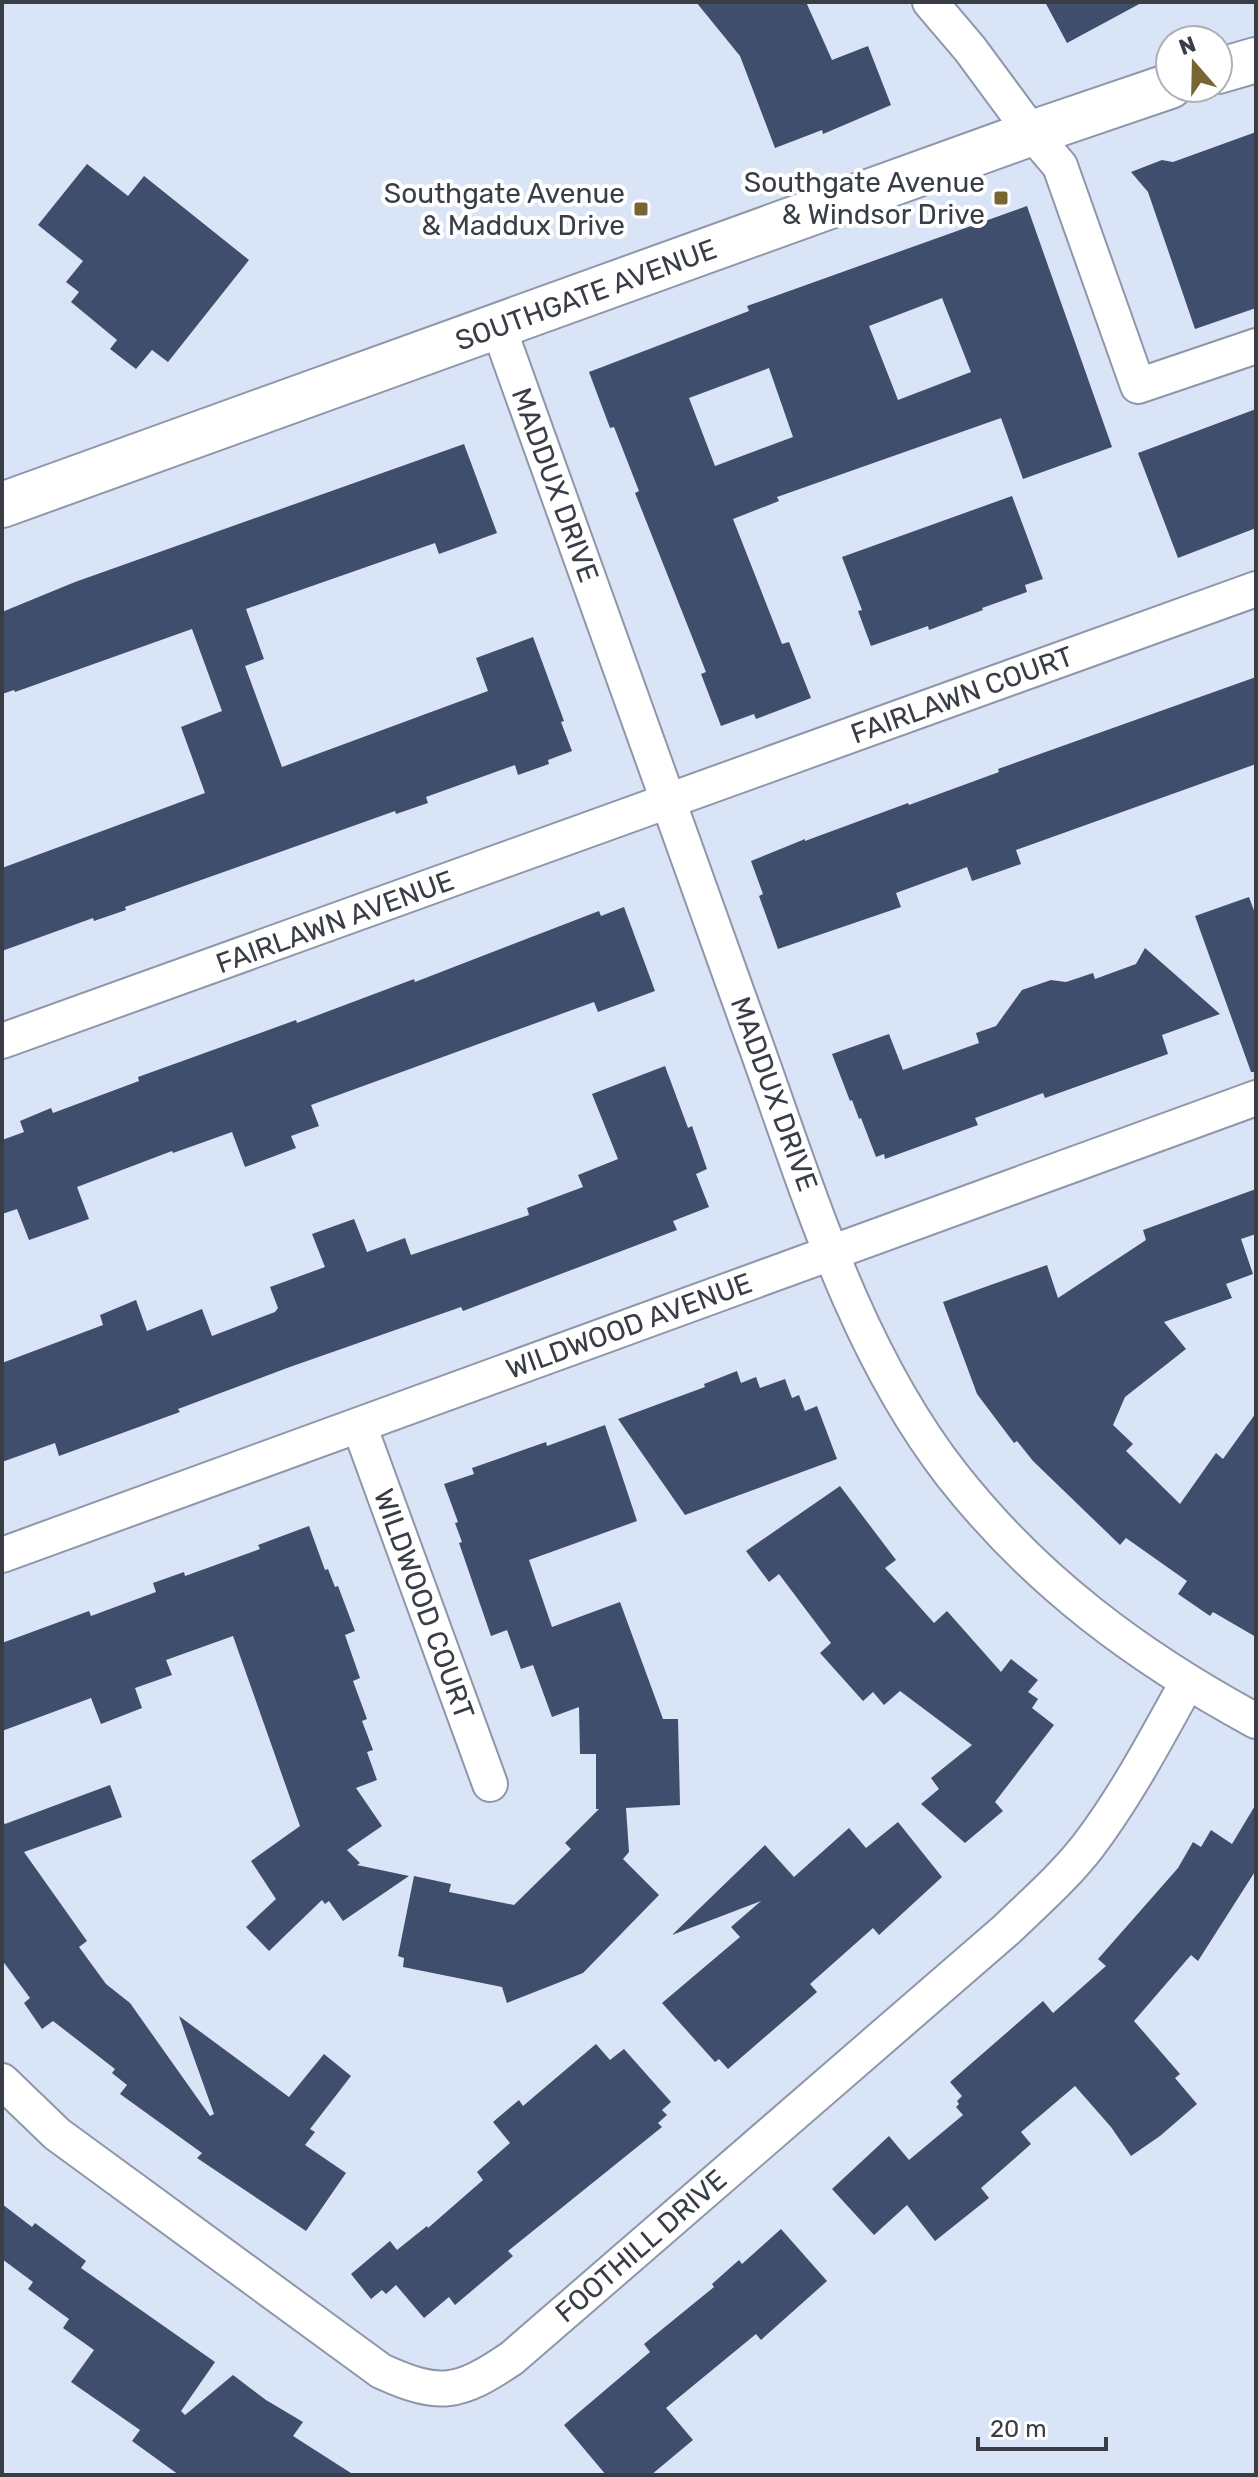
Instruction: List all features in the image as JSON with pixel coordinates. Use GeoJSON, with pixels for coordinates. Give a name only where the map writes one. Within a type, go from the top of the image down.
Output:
{"type":"FeatureCollection","features":[{"type":"Feature","properties":{"kind":"street"},"geometry":{"type":"LineString","coordinates":[[930,2],[1060,166],[1138,386],[1256,346]]}},
{"type":"Feature","properties":{"kind":"street"},"geometry":{"type":"LineString","coordinates":[[1234,66],[1256,60]]}},
{"type":"Feature","properties":{"kind":"street","name":"SOUTHGATE AVENUE"},"geometry":{"type":"LineString","coordinates":[[6,493],[498,326],[1154,91]]}},
{"type":"Feature","properties":{"kind":"street","name":"MADDUX DRIVE"},"geometry":{"type":"LineString","coordinates":[[498,326],[831,1252],[868,1337],[907,1411],[952,1475],[1004,1536],[1058,1589],[1116,1635],[1187,1683],[1256,1721]]}},
{"type":"Feature","properties":{"kind":"street","name":"FAIRLAWN COURT"},"geometry":{"type":"LineString","coordinates":[[667,802],[1256,589]]}},
{"type":"Feature","properties":{"kind":"street","name":"FAIRLAWN AVENUE"},"geometry":{"type":"LineString","coordinates":[[2,1041],[667,802]]}},
{"type":"Feature","properties":{"kind":"street","name":"WILDWOOD AVENUE"},"geometry":{"type":"LineString","coordinates":[[2,1555],[1256,1098]]}},
{"type":"Feature","properties":{"kind":"street","name":"WILDWOOD COURT"},"geometry":{"type":"LineString","coordinates":[[359,1425],[490,1784]]}},
{"type":"Feature","properties":{"kind":"street","name":"FOOTHILL DRIVE"},"geometry":{"type":"LineString","coordinates":[[2,2081],[57,2134],[381,2371],[412,2385],[447,2390],[482,2378],[512,2358],[1006,1930],[1050,1888],[1086,1848],[1119,1802],[1187,1683]]}},
{"type":"Feature","properties":{"kind":"building"},"geometry":{"type":"Polygon","coordinates":[[[696,2],[806,2],[832,60],[868,46],[891,105],[823,134],[822,130],[775,148],[740,56],[696,2]]]}},
{"type":"Feature","properties":{"kind":"building"},"geometry":{"type":"Polygon","coordinates":[[[1045,2],[1143,2],[1067,43],[1045,2]]]}},
{"type":"Feature","properties":{"kind":"building"},"geometry":{"type":"Polygon","coordinates":[[[1256,132],[1256,308],[1195,329],[1148,192],[1131,172],[1162,160],[1173,162],[1256,132]]]}},
{"type":"Feature","properties":{"kind":"building"},"geometry":{"type":"Polygon","coordinates":[[[87,164],[128,196],[144,176],[249,260],[168,362],[152,350],[136,369],[110,349],[117,340],[71,302],[79,292],[66,282],[83,261],[38,225],[87,164]]]}},
{"type":"Feature","properties":{"kind":"building"},"geometry":{"type":"Polygon","coordinates":[[[1027,206],[1112,447],[1023,479],[1001,418],[777,497],[779,501],[733,519],[782,644],[789,642],[811,698],[756,719],[754,714],[721,726],[701,674],[706,672],[635,493],[639,491],[589,372],[749,311],[747,306],[1027,206]],[[942,298],[869,326],[898,400],[971,372],[942,298]],[[769,368],[689,398],[715,466],[793,437],[769,368]]]}},
{"type":"Feature","properties":{"kind":"building"},"geometry":{"type":"Polygon","coordinates":[[[1256,409],[1256,528],[1178,558],[1138,453],[1256,409]]]}},
{"type":"Feature","properties":{"kind":"building"},"geometry":{"type":"Polygon","coordinates":[[[464,444],[497,533],[439,554],[435,543],[246,609],[264,659],[245,666],[282,767],[488,691],[476,658],[533,637],[572,751],[548,760],[549,764],[518,775],[515,765],[426,797],[428,803],[396,814],[395,811],[125,907],[126,910],[94,921],[93,918],[2,951],[2,868],[205,793],[181,727],[222,711],[192,629],[2,694],[2,612],[75,582],[464,444]]]}},
{"type":"Feature","properties":{"kind":"building"},"geometry":{"type":"Polygon","coordinates":[[[1012,496],[1043,579],[1025,585],[1027,592],[983,610],[929,630],[928,626],[871,646],[858,611],[862,610],[842,557],[1012,496]]]}},
{"type":"Feature","properties":{"kind":"building"},"geometry":{"type":"Polygon","coordinates":[[[1256,677],[1256,764],[1016,850],[1021,864],[972,881],[967,867],[896,893],[901,907],[778,949],[759,896],[763,894],[751,861],[1256,677]]]}},
{"type":"Feature","properties":{"kind":"building"},"geometry":{"type":"Polygon","coordinates":[[[1249,897],[1256,916],[1256,1072],[1251,1072],[1195,916],[1249,897]]]}},
{"type":"Feature","properties":{"kind":"building"},"geometry":{"type":"Polygon","coordinates":[[[624,907],[655,991],[598,1012],[594,1002],[311,1105],[319,1126],[291,1136],[296,1148],[245,1167],[232,1132],[77,1187],[89,1219],[29,1240],[17,1209],[2,1214],[2,1140],[24,1132],[20,1121],[51,1108],[53,1113],[139,1081],[138,1077],[296,1020],[297,1023],[414,979],[415,982],[599,911],[601,916],[624,907]]]}},
{"type":"Feature","properties":{"kind":"building"},"geometry":{"type":"Polygon","coordinates":[[[1145,948],[1220,1014],[1162,1035],[1168,1054],[1045,1098],[1043,1093],[975,1118],[978,1125],[885,1159],[884,1154],[876,1157],[832,1054],[889,1034],[903,1070],[979,1043],[976,1033],[996,1026],[1022,990],[1051,980],[1066,982],[1093,973],[1095,979],[1136,964],[1145,948]]]}},
{"type":"Feature","properties":{"kind":"building"},"geometry":{"type":"Polygon","coordinates":[[[665,1066],[707,1169],[696,1174],[709,1207],[673,1221],[677,1230],[463,1311],[461,1307],[287,1368],[178,1409],[180,1412],[59,1456],[55,1443],[2,1462],[2,1363],[103,1325],[100,1315],[136,1300],[147,1331],[202,1309],[212,1336],[275,1312],[278,1308],[270,1287],[325,1267],[312,1234],[354,1219],[367,1252],[405,1238],[411,1255],[529,1215],[527,1208],[583,1187],[578,1175],[618,1159],[592,1094],[665,1066]]]}},
{"type":"Feature","properties":{"kind":"building"},"geometry":{"type":"Polygon","coordinates":[[[1256,1189],[1256,1234],[1241,1239],[1253,1274],[1226,1284],[1232,1298],[1164,1322],[1186,1349],[1125,1397],[1113,1425],[1133,1444],[1126,1451],[1180,1504],[1216,1453],[1223,1459],[1256,1413],[1256,1637],[1213,1612],[1210,1616],[1178,1594],[1187,1581],[1126,1538],[1120,1545],[1033,1461],[1017,1441],[1014,1443],[977,1394],[943,1302],[1047,1265],[1058,1298],[1146,1240],[1143,1230],[1256,1189]]]}},
{"type":"Feature","properties":{"kind":"building"},"geometry":{"type":"Polygon","coordinates":[[[737,1371],[741,1383],[756,1377],[760,1388],[785,1379],[792,1398],[799,1395],[805,1411],[817,1406],[837,1459],[685,1515],[618,1419],[705,1387],[704,1384],[737,1371]]]}},
{"type":"Feature","properties":{"kind":"building"},"geometry":{"type":"Polygon","coordinates":[[[605,1425],[637,1521],[529,1560],[552,1627],[620,1602],[663,1719],[678,1719],[680,1805],[626,1808],[629,1852],[623,1859],[659,1895],[583,1973],[507,2003],[502,1987],[403,1967],[404,1958],[398,1956],[414,1876],[451,1884],[449,1892],[514,1905],[571,1849],[565,1843],[599,1809],[596,1809],[596,1754],[580,1754],[579,1707],[552,1717],[533,1665],[521,1669],[507,1630],[491,1636],[459,1543],[462,1542],[455,1523],[458,1522],[444,1484],[474,1474],[472,1468],[605,1425]]]}},
{"type":"Feature","properties":{"kind":"building"},"geometry":{"type":"Polygon","coordinates":[[[840,1486],[896,1560],[885,1568],[934,1623],[947,1611],[1001,1672],[1011,1659],[1038,1680],[1028,1692],[1038,1699],[1032,1708],[1054,1725],[995,1802],[1003,1811],[965,1843],[921,1804],[939,1789],[931,1778],[972,1745],[900,1691],[884,1705],[873,1692],[863,1701],[820,1653],[831,1643],[779,1574],[769,1582],[746,1551],[840,1486]]]}},
{"type":"Feature","properties":{"kind":"building"},"geometry":{"type":"Polygon","coordinates":[[[309,1526],[325,1570],[328,1569],[335,1587],[338,1586],[355,1631],[345,1635],[360,1678],[353,1681],[367,1719],[362,1721],[373,1750],[367,1752],[377,1780],[356,1788],[382,1826],[347,1850],[360,1863],[357,1865],[409,1876],[343,1921],[329,1901],[325,1904],[322,1900],[269,1951],[246,1927],[276,1899],[251,1861],[300,1826],[233,1636],[166,1660],[172,1675],[135,1688],[142,1708],[101,1724],[91,1698],[2,1731],[2,1643],[89,1611],[91,1616],[156,1592],[153,1583],[184,1572],[185,1576],[260,1549],[258,1545],[309,1526]]]}},
{"type":"Feature","properties":{"kind":"building"},"geometry":{"type":"Polygon","coordinates":[[[110,1785],[122,1817],[24,1852],[87,1941],[79,1947],[106,1984],[130,2003],[210,2116],[214,2114],[179,2016],[289,2097],[324,2054],[351,2076],[310,2129],[315,2132],[305,2145],[346,2173],[306,2231],[197,2158],[202,2153],[120,2094],[127,2085],[112,2073],[115,2069],[53,2021],[42,2029],[24,2003],[30,1998],[2,1960],[2,1821],[5,1824],[110,1785]]]}},
{"type":"Feature","properties":{"kind":"building"},"geometry":{"type":"Polygon","coordinates":[[[1256,1804],[1256,1870],[1198,1961],[1191,1955],[1134,2021],[1180,2074],[1175,2078],[1197,2104],[1131,2156],[1111,2127],[1075,2086],[1021,2132],[1031,2144],[981,2188],[989,2198],[935,2241],[907,2205],[874,2235],[832,2189],[889,2136],[909,2160],[963,2115],[956,2107],[962,2096],[950,2082],[1043,2001],[1053,2013],[1106,1966],[1098,1959],[1178,1868],[1193,1842],[1201,1847],[1211,1830],[1232,1844],[1256,1804]]]}},
{"type":"Feature","properties":{"kind":"building"},"geometry":{"type":"Polygon","coordinates":[[[898,1822],[942,1877],[879,1935],[873,1928],[810,1984],[817,1992],[728,2069],[719,2059],[715,2062],[662,2003],[740,1937],[731,1927],[761,1901],[672,1935],[765,1845],[794,1877],[849,1828],[866,1848],[898,1822]]]}},
{"type":"Feature","properties":{"kind":"building"},"geometry":{"type":"Polygon","coordinates":[[[596,2044],[610,2060],[624,2049],[671,2102],[662,2110],[667,2115],[658,2123],[662,2127],[508,2251],[513,2256],[455,2305],[449,2297],[424,2318],[396,2285],[386,2294],[382,2290],[371,2299],[351,2274],[390,2241],[397,2250],[428,2228],[483,2180],[477,2172],[510,2143],[493,2122],[519,2100],[523,2106],[596,2044]]]}},
{"type":"Feature","properties":{"kind":"building"},"geometry":{"type":"Polygon","coordinates":[[[2,2204],[32,2227],[35,2223],[86,2261],[81,2268],[215,2362],[181,2411],[185,2415],[233,2375],[303,2422],[293,2436],[354,2475],[179,2475],[132,2441],[140,2430],[71,2382],[94,2350],[63,2328],[69,2319],[28,2289],[33,2282],[2,2259],[2,2204]]]}},
{"type":"Feature","properties":{"kind":"building"},"geometry":{"type":"Polygon","coordinates":[[[781,2229],[827,2281],[761,2340],[756,2334],[666,2408],[693,2440],[651,2475],[606,2475],[564,2425],[650,2352],[644,2344],[714,2287],[712,2284],[739,2260],[742,2264],[781,2229]]]}},
{"type":"Feature","properties":{"kind":"place","name":"Southgate Avenue & Windsor Drive"},"geometry":{"type":"Point","coordinates":[1001,198]}},
{"type":"Feature","properties":{"kind":"place","name":"Southgate Avenue & Maddux Drive"},"geometry":{"type":"Point","coordinates":[641,209]}}]}
